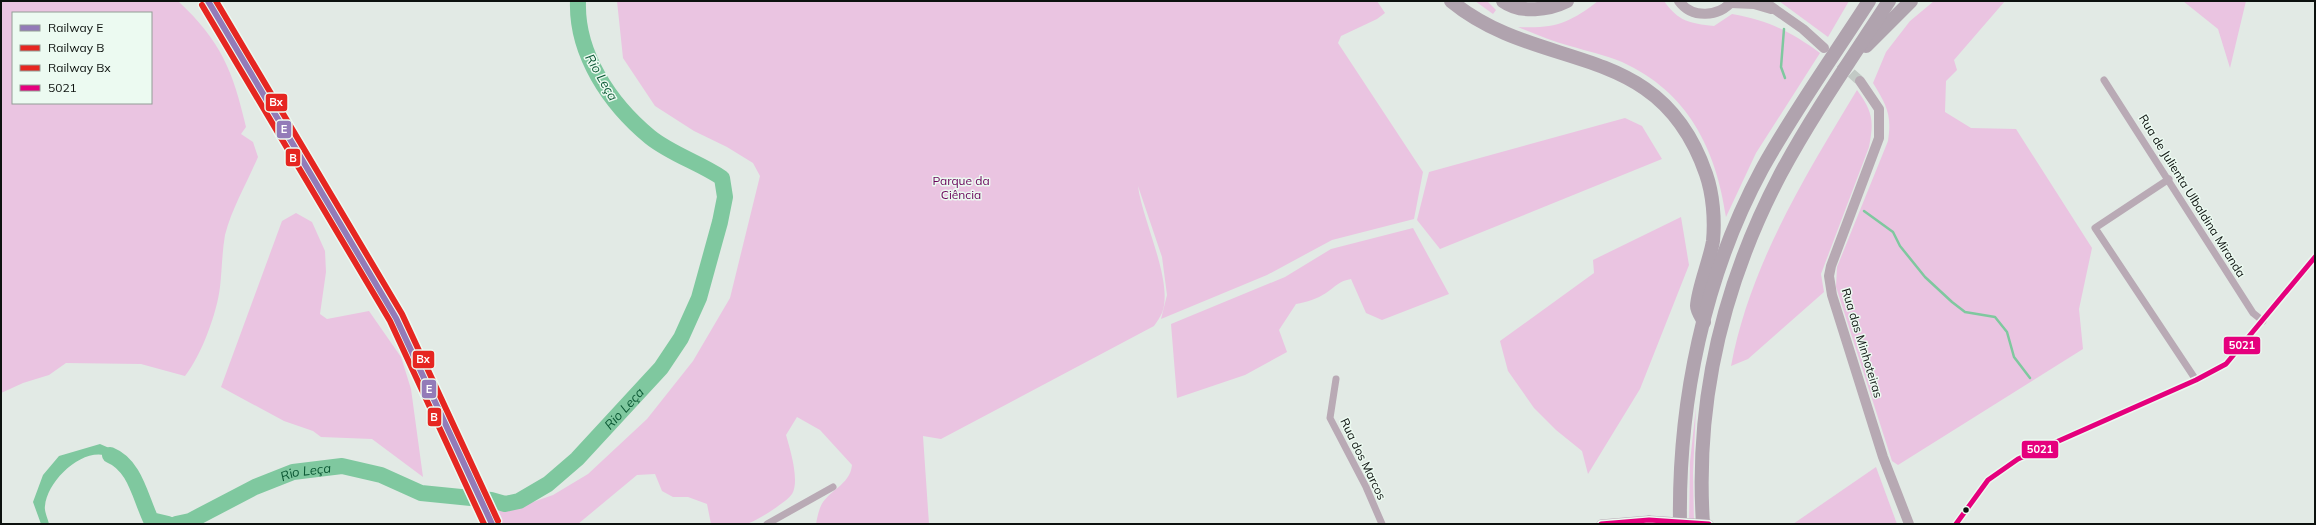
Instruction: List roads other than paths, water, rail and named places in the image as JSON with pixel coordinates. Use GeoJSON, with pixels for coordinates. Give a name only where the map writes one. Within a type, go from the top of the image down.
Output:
{"type":"FeatureCollection","features":[{"type":"Feature","properties":{"kind":"highway"},"geometry":{"type":"LineString","coordinates":[[1451,1],[1482,21],[1509,34],[1584,59],[1632,80],[1666,106],[1683,127],[1697,149],[1707,177],[1712,207],[1713,240],[1697,306],[1704,322]]}},
{"type":"Feature","properties":{"kind":"highway"},"geometry":{"type":"LineString","coordinates":[[1503,1],[1519,7],[1538,9],[1556,6],[1567,1]]}},
{"type":"Feature","properties":{"kind":"highway"},"geometry":{"type":"LineString","coordinates":[[1680,524],[1680,476],[1692,377],[1704,322],[1718,272],[1739,219],[1762,170],[1820,74],[1869,1]]}},
{"type":"Feature","properties":{"kind":"highway"},"geometry":{"type":"LineString","coordinates":[[1703,524],[1702,445],[1705,403],[1718,335],[1734,282],[1750,239],[1781,174],[1889,1]]}},
{"type":"Feature","properties":{"kind":"highway"},"geometry":{"type":"LineString","coordinates":[[1850,62],[1911,1]]}},
{"type":"Feature","properties":{"kind":"main road"},"geometry":{"type":"LineString","coordinates":[[1679,1],[1691,11],[1702,14],[1713,14],[1723,10],[1732,2],[1754,4],[1776,11]]}},
{"type":"Feature","properties":{"kind":"main road"},"geometry":{"type":"LineString","coordinates":[[1763,1],[1803,29],[1824,48]]}},
{"type":"Feature","properties":{"kind":"main road","name":"Rua das Minhoteiras"},"geometry":{"type":"LineString","coordinates":[[1860,81],[1878,110],[1879,138],[1831,266],[1829,276],[1832,296],[1881,450],[1909,524]]}},
{"type":"Feature","properties":{"kind":"street","name":"Rua de Julienta Ulbaldina Miranda"},"geometry":{"type":"LineString","coordinates":[[2104,80],[2169,179],[2253,313],[2263,321]]}},
{"type":"Feature","properties":{"kind":"street"},"geometry":{"type":"LineString","coordinates":[[2169,179],[2095,228],[2196,380]]}},
{"type":"Feature","properties":{"kind":"street"},"geometry":{"type":"LineString","coordinates":[[1956,524],[1988,480],[2013,462],[2196,380],[2226,364],[2315,257]]}},
{"type":"Feature","properties":{"kind":"street","name":"Rua dos Marcos"},"geometry":{"type":"LineString","coordinates":[[1336,379],[1330,418],[1366,487],[1382,524]]}},
{"type":"Feature","properties":{"kind":"street"},"geometry":{"type":"LineString","coordinates":[[768,524],[834,487]]}},
{"type":"Feature","properties":{"kind":"street"},"geometry":{"type":"LineString","coordinates":[[1601,524],[1649,520],[1681,520],[1709,524]]}},
{"type":"Feature","properties":{"kind":"waterway","name":"Rio Leça"},"geometry":{"type":"LineString","coordinates":[[176,524],[190,521],[255,487],[293,472],[342,466],[381,475],[421,493],[491,500],[505,504],[519,501],[548,484],[577,459],[661,368],[681,338],[699,298],[720,222],[725,197],[722,178],[658,143],[635,124],[622,109],[609,93],[589,59],[579,21],[578,1]]}},
{"type":"Feature","properties":{"kind":"waterway"},"geometry":{"type":"LineString","coordinates":[[1784,29],[1781,67],[1785,78]]}},
{"type":"Feature","properties":{"kind":"waterway"},"geometry":{"type":"LineString","coordinates":[[1864,211],[1893,232],[1900,246],[1925,277],[1952,302],[1965,312],[1995,317],[2007,332],[2014,357],[2030,378]]}},
{"type":"Feature","properties":{"kind":"waterway","name":"Rio Leça"},"geometry":{"type":"LineString","coordinates":[[110,455],[125,466],[131,474],[151,520],[168,524]]}},
{"type":"Feature","properties":{"kind":"tunnel"},"geometry":{"type":"LineString","coordinates":[[1829,53],[1860,81]]}},
{"type":"Feature","properties":{"kind":"rail line","name":"E"},"geometry":{"type":"LineString","coordinates":[[208,1],[396,318],[492,524]]}},
{"type":"Feature","properties":{"kind":"rail line","name":"Bx"},"geometry":{"type":"LineString","coordinates":[[216,1],[402,314],[498,521]]}},
{"type":"Feature","properties":{"kind":"rail line","name":"B"},"geometry":{"type":"LineString","coordinates":[[202,5],[390,321],[484,524]]}},
{"type":"Feature","properties":{"kind":"park label","name":"Parque da Ciência"},"geometry":{"type":"Point","coordinates":[961,188]}}]}
